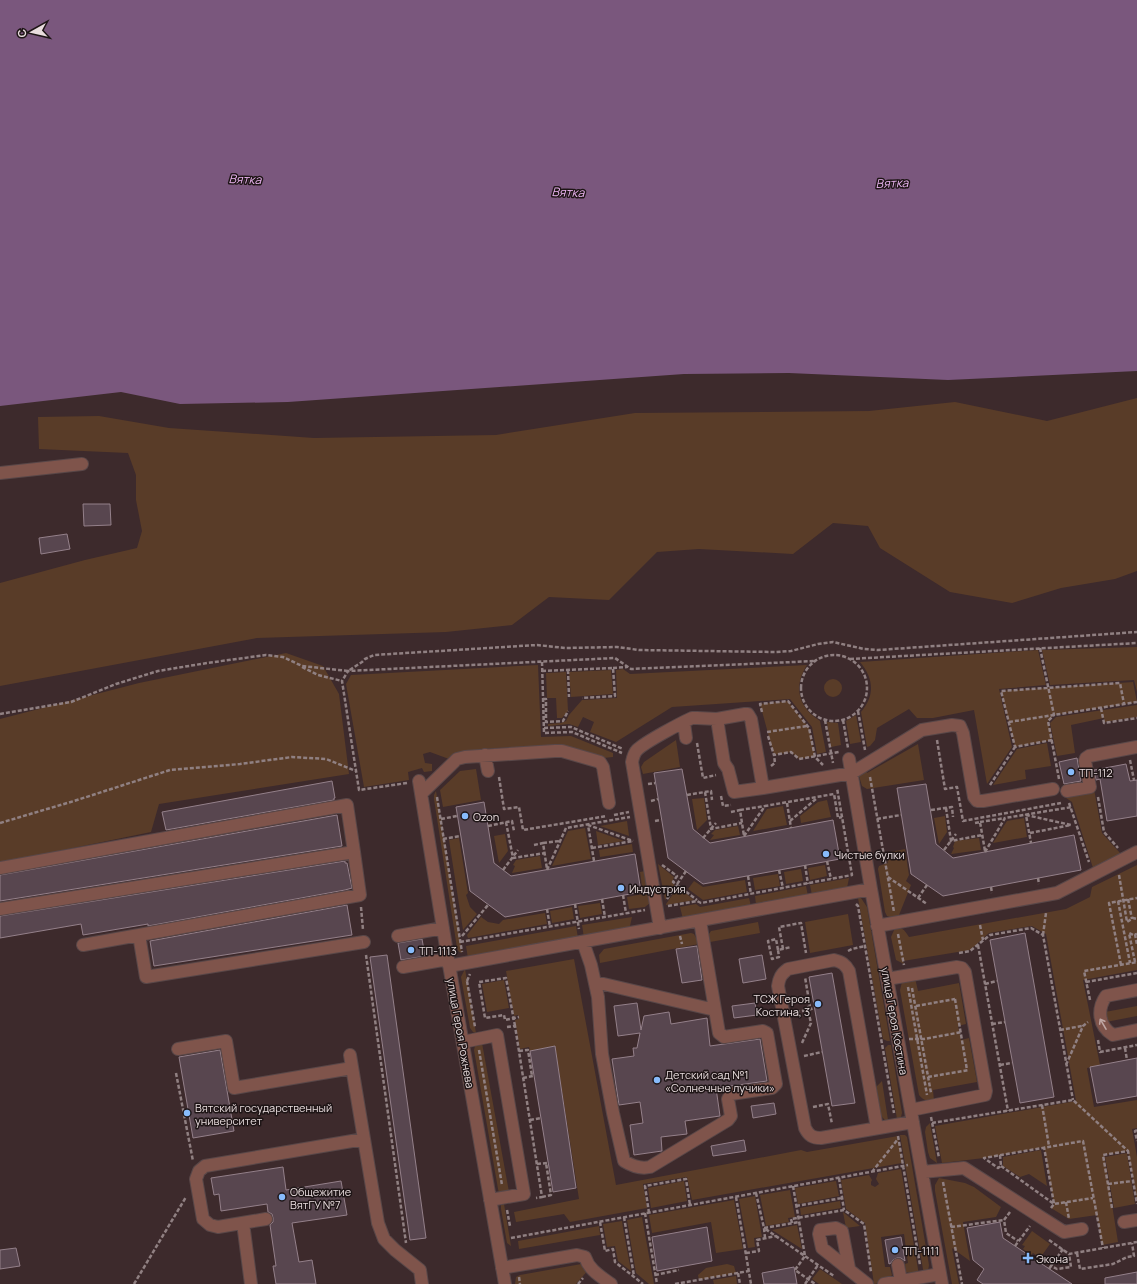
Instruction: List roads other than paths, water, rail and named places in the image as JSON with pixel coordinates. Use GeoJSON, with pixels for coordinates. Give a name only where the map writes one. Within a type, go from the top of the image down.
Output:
{"type":"FeatureCollection","features":[{"type":"Feature","properties":{"kind":"street"},"geometry":{"type":"LineString","coordinates":[[0,473],[82,464]]}},
{"type":"Feature","properties":{"kind":"street"},"geometry":{"type":"LineString","coordinates":[[660,928],[660,907],[639,840],[632,762],[634,754],[647,743],[684,723],[697,718],[717,719],[745,714],[750,717],[763,788]]}},
{"type":"Feature","properties":{"kind":"street"},"geometry":{"type":"LineString","coordinates":[[717,719],[724,763],[728,769],[734,792],[836,782],[922,730],[952,725],[960,726],[963,733],[974,797],[977,801],[983,802],[1090,787],[1085,761],[1086,758],[1089,756],[1133,750]]}},
{"type":"Feature","properties":{"kind":"street"},"geometry":{"type":"LineString","coordinates":[[684,723],[686,736]]}},
{"type":"Feature","properties":{"kind":"street"},"geometry":{"type":"LineString","coordinates":[[421,794],[457,759],[486,764],[562,751],[598,760],[602,764],[609,803]]}},
{"type":"Feature","properties":{"kind":"street","name":"улица Героя Костина"},"geometry":{"type":"LineString","coordinates":[[849,758],[877,926],[941,1279]]}},
{"type":"Feature","properties":{"kind":"street","name":"улица Героя Рожнева"},"geometry":{"type":"LineString","coordinates":[[419,781],[505,1284]]}},
{"type":"Feature","properties":{"kind":"street"},"geometry":{"type":"LineString","coordinates":[[0,868],[347,805],[360,895],[83,945]]}},
{"type":"Feature","properties":{"kind":"street"},"geometry":{"type":"LineString","coordinates":[[0,909],[354,852]]}},
{"type":"Feature","properties":{"kind":"street"},"geometry":{"type":"LineString","coordinates":[[877,926],[1057,893],[1137,852]]}},
{"type":"Feature","properties":{"kind":"street"},"geometry":{"type":"LineString","coordinates":[[403,967],[449,963],[582,942],[871,889]]}},
{"type":"Feature","properties":{"kind":"street"},"geometry":{"type":"LineString","coordinates":[[582,942],[591,965],[598,997],[602,1054],[624,1161],[644,1169],[650,1167],[728,1120],[731,1116],[728,1099],[731,1094],[772,1088],[776,1084],[767,1033],[763,1031],[724,1037],[719,1033],[700,920]]}},
{"type":"Feature","properties":{"kind":"street"},"geometry":{"type":"LineString","coordinates":[[398,936],[443,928]]}},
{"type":"Feature","properties":{"kind":"street"},"geometry":{"type":"LineString","coordinates":[[139,935],[146,977],[364,942]]}},
{"type":"Feature","properties":{"kind":"street"},"geometry":{"type":"LineString","coordinates":[[877,1128],[849,971],[846,965],[834,960],[788,969],[783,972],[779,979],[778,986],[805,1128],[808,1134],[814,1138],[821,1138],[896,1125],[930,1106],[985,1095],[986,1090],[965,972],[962,968],[957,967],[887,979]]}},
{"type":"Feature","properties":{"kind":"street"},"geometry":{"type":"LineString","coordinates":[[595,982],[715,1010]]}},
{"type":"Feature","properties":{"kind":"street"},"geometry":{"type":"LineString","coordinates":[[1137,990],[1106,996],[1102,1002],[1100,1018],[1104,1026],[1113,1035],[1137,1030]]}},
{"type":"Feature","properties":{"kind":"street"},"geometry":{"type":"LineString","coordinates":[[463,1042],[497,1035],[524,1194],[490,1200]]}},
{"type":"Feature","properties":{"kind":"street"},"geometry":{"type":"LineString","coordinates":[[178,1049],[226,1041],[234,1088],[352,1068]]}},
{"type":"Feature","properties":{"kind":"street"},"geometry":{"type":"LineString","coordinates":[[350,1055],[378,1223],[384,1239],[420,1270],[422,1284]]}},
{"type":"Feature","properties":{"kind":"street"},"geometry":{"type":"LineString","coordinates":[[266,1219],[218,1226],[210,1225],[203,1219],[196,1179],[199,1171],[205,1166],[364,1139]]}},
{"type":"Feature","properties":{"kind":"street"},"geometry":{"type":"LineString","coordinates":[[922,1172],[964,1168],[1064,1232],[1082,1229]]}},
{"type":"Feature","properties":{"kind":"street"},"geometry":{"type":"LineString","coordinates":[[1124,1222],[1137,1220]]}},
{"type":"Feature","properties":{"kind":"street"},"geometry":{"type":"LineString","coordinates":[[243,1223],[252,1284]]}},
{"type":"Feature","properties":{"kind":"street"},"geometry":{"type":"LineString","coordinates":[[502,1268],[581,1255],[584,1257],[591,1269],[611,1284]]}},
{"type":"Feature","properties":{"kind":"street"},"geometry":{"type":"LineString","coordinates":[[898,1264],[901,1281]]}},
{"type":"Feature","properties":{"kind":"street"},"geometry":{"type":"LineString","coordinates":[[849,1268],[867,1284]]}},
{"type":"Feature","properties":{"kind":"street"},"geometry":{"type":"LineString","coordinates":[[884,1284],[922,1277],[941,1279]]}},
{"type":"Feature","properties":{"kind":"water","name":"Вятка"},"geometry":{"type":"Polygon","coordinates":[[[0,0],[1137,0],[1137,371],[948,380],[789,373],[684,374],[288,402],[180,404],[121,392],[0,406],[0,0]]]}},
{"type":"Feature","properties":{"kind":"place","name":"ТП-112"},"geometry":{"type":"Point","coordinates":[1071,772]}},
{"type":"Feature","properties":{"kind":"place","name":"Ozon"},"geometry":{"type":"Point","coordinates":[465,816]}},
{"type":"Feature","properties":{"kind":"place","name":"Чистые булки"},"geometry":{"type":"Point","coordinates":[826,854]}},
{"type":"Feature","properties":{"kind":"place","name":"Индустрия"},"geometry":{"type":"Point","coordinates":[621,888]}},
{"type":"Feature","properties":{"kind":"place","name":"ТП-1113"},"geometry":{"type":"Point","coordinates":[411,950]}},
{"type":"Feature","properties":{"kind":"place","name":"ТСЖ Героя Костина, 3"},"geometry":{"type":"Point","coordinates":[818,1004]}},
{"type":"Feature","properties":{"kind":"place","name":"Детский сад №1 «Солнечные лучики»"},"geometry":{"type":"Point","coordinates":[657,1080]}},
{"type":"Feature","properties":{"kind":"place","name":"Вятский государственный университет"},"geometry":{"type":"Point","coordinates":[187,1113]}},
{"type":"Feature","properties":{"kind":"place","name":"Общежитие ВятГУ №7"},"geometry":{"type":"Point","coordinates":[282,1197]}},
{"type":"Feature","properties":{"kind":"place","name":"ТП-1111"},"geometry":{"type":"Point","coordinates":[895,1250]}},
{"type":"Feature","properties":{"kind":"place","name":"Экона"},"geometry":{"type":"Point","coordinates":[1028,1258]}}]}
